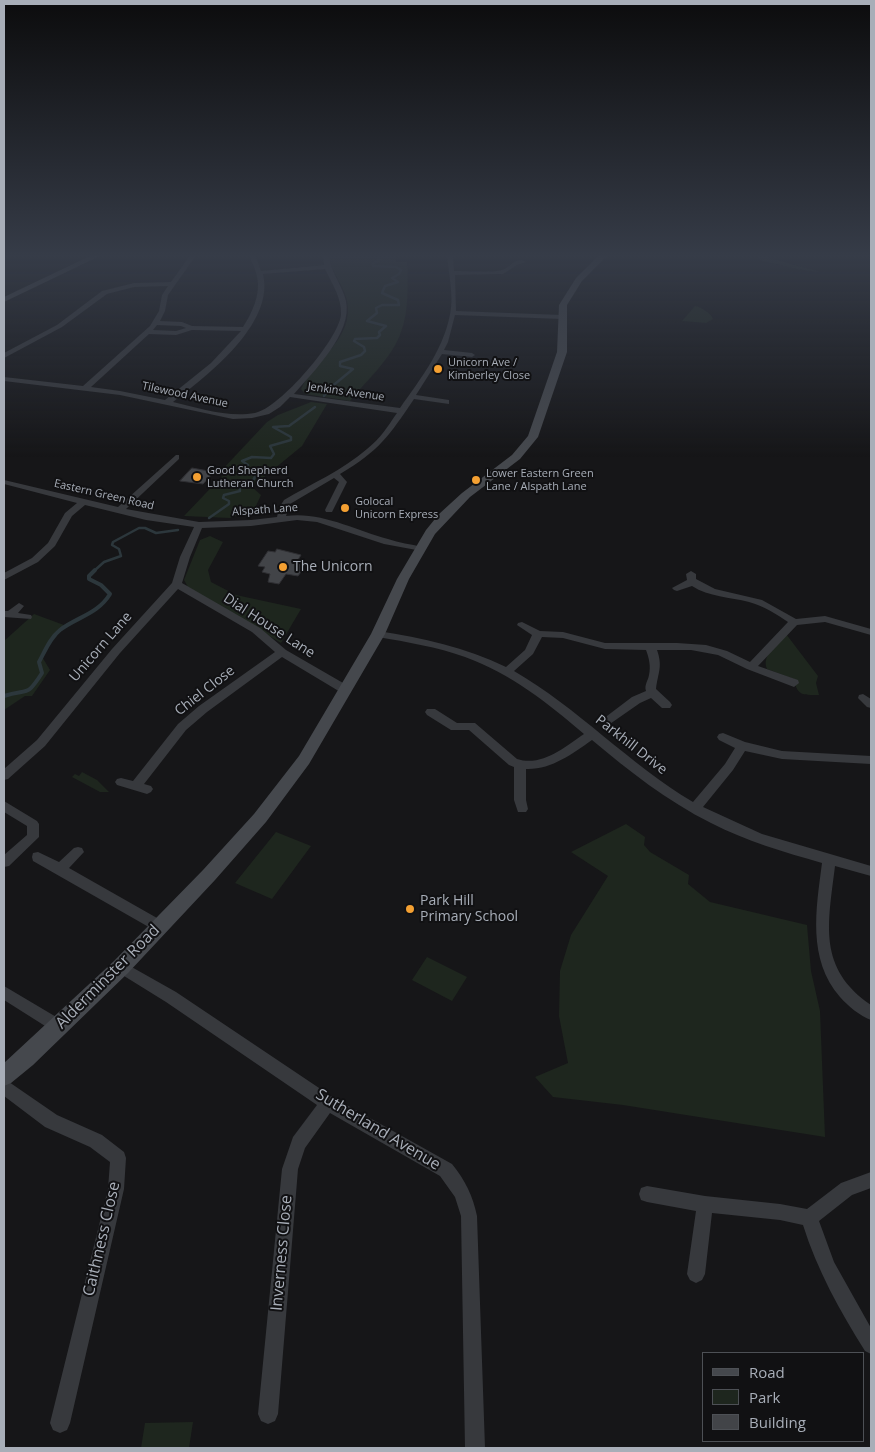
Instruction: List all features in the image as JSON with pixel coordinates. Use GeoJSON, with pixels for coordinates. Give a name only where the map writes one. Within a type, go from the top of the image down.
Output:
{"type":"FeatureCollection","features":[{"type":"Feature","properties":{"kind":"street"},"geometry":{"type":"LineString","coordinates":[[4,356],[66,322]]}},
{"type":"Feature","properties":{"kind":"street"},"geometry":{"type":"LineString","coordinates":[[168,402],[211,367],[230,348],[248,322]]}},
{"type":"Feature","properties":{"kind":"street","name":"Tilewood Avenue"},"geometry":{"type":"LineString","coordinates":[[4,378],[86,388],[243,417],[270,411],[278,406],[331,344],[342,322]]}},
{"type":"Feature","properties":{"kind":"street"},"geometry":{"type":"LineString","coordinates":[[281,518],[283,508],[287,502],[356,462],[378,444],[441,352],[450,322]]}},
{"type":"Feature","properties":{"kind":"street","name":"Alderminster Road"},"geometry":{"type":"LineString","coordinates":[[4,1076],[26,1058],[122,967],[260,818],[304,760],[378,634],[419,549],[443,517],[466,495],[516,457],[533,437],[562,352],[562,322]]}},
{"type":"Feature","properties":{"kind":"street"},"geometry":{"type":"LineString","coordinates":[[86,388],[148,332],[155,323],[182,324],[191,328],[244,329]]}},
{"type":"Feature","properties":{"kind":"street"},"geometry":{"type":"LineString","coordinates":[[148,332],[181,332],[191,328]]}},
{"type":"Feature","properties":{"kind":"street"},"geometry":{"type":"LineString","coordinates":[[441,352],[472,355]]}},
{"type":"Feature","properties":{"kind":"street","name":"Jenkins Avenue"},"geometry":{"type":"LineString","coordinates":[[288,395],[402,411]]}},
{"type":"Feature","properties":{"kind":"street"},"geometry":{"type":"LineString","coordinates":[[412,397],[446,402]]}},
{"type":"Feature","properties":{"kind":"street"},"geometry":{"type":"LineString","coordinates":[[120,510],[176,457]]}},
{"type":"Feature","properties":{"kind":"street"},"geometry":{"type":"LineString","coordinates":[[328,510],[343,482],[334,474]]}},
{"type":"Feature","properties":{"kind":"street","name":"Eastern Green Road"},"geometry":{"type":"LineString","coordinates":[[4,482],[146,517],[194,524]]}},
{"type":"Feature","properties":{"kind":"street"},"geometry":{"type":"LineString","coordinates":[[4,577],[35,560],[52,544],[68,515],[83,502]]}},
{"type":"Feature","properties":{"kind":"street","name":"Alspath Lane"},"geometry":{"type":"LineString","coordinates":[[194,524],[251,522],[297,517],[318,520],[388,542],[419,549]]}},
{"type":"Feature","properties":{"kind":"street","name":"Unicorn Lane"},"geometry":{"type":"LineString","coordinates":[[4,776],[40,743],[116,651],[177,584],[194,524]]}},
{"type":"Feature","properties":{"kind":"street"},"geometry":{"type":"LineString","coordinates":[[677,588],[693,579],[715,592],[756,601],[794,622],[825,619],[871,632]]}},
{"type":"Feature","properties":{"kind":"street","name":"Dial House Lane"},"geometry":{"type":"LineString","coordinates":[[177,584],[256,630],[282,652],[346,690]]}},
{"type":"Feature","properties":{"kind":"street"},"geometry":{"type":"LineString","coordinates":[[7,614],[19,606]]}},
{"type":"Feature","properties":{"kind":"street"},"geometry":{"type":"LineString","coordinates":[[7,614],[26,617]]}},
{"type":"Feature","properties":{"kind":"street"},"geometry":{"type":"LineString","coordinates":[[751,667],[794,622]]}},
{"type":"Feature","properties":{"kind":"street"},"geometry":{"type":"LineString","coordinates":[[522,625],[538,634],[560,633],[604,646],[691,647],[721,652],[751,667],[794,683]]}},
{"type":"Feature","properties":{"kind":"street","name":"Parkhill Drive"},"geometry":{"type":"LineString","coordinates":[[378,634],[425,642],[461,651],[507,672],[548,700],[632,767],[694,808],[725,825],[747,834],[871,871]]}},
{"type":"Feature","properties":{"kind":"street"},"geometry":{"type":"LineString","coordinates":[[507,672],[529,652],[538,634]]}},
{"type":"Feature","properties":{"kind":"street"},"geometry":{"type":"LineString","coordinates":[[650,646],[656,664],[650,688],[651,693],[666,705]]}},
{"type":"Feature","properties":{"kind":"street","name":"Chiel Close"},"geometry":{"type":"LineString","coordinates":[[121,782],[141,788],[189,721],[282,652]]}},
{"type":"Feature","properties":{"kind":"street"},"geometry":{"type":"LineString","coordinates":[[607,722],[636,700],[651,693]]}},
{"type":"Feature","properties":{"kind":"street"},"geometry":{"type":"LineString","coordinates":[[431,712],[455,727],[474,722],[513,762],[520,765],[544,763],[560,756],[592,734]]}},
{"type":"Feature","properties":{"kind":"street"},"geometry":{"type":"LineString","coordinates":[[723,737],[742,746],[782,755],[871,760]]}},
{"type":"Feature","properties":{"kind":"street"},"geometry":{"type":"LineString","coordinates":[[694,808],[729,767],[742,746]]}},
{"type":"Feature","properties":{"kind":"street"},"geometry":{"type":"LineString","coordinates":[[520,765],[520,800],[522,809]]}},
{"type":"Feature","properties":{"kind":"street"},"geometry":{"type":"LineString","coordinates":[[4,806],[33,824],[33,836],[4,862]]}},
{"type":"Feature","properties":{"kind":"street"},"geometry":{"type":"LineString","coordinates":[[60,869],[78,852]]}},
{"type":"Feature","properties":{"kind":"street"},"geometry":{"type":"LineString","coordinates":[[38,857],[159,926]]}},
{"type":"Feature","properties":{"kind":"street"},"geometry":{"type":"LineString","coordinates":[[829,859],[821,929],[827,965],[835,981],[847,997],[871,1013]]}},
{"type":"Feature","properties":{"kind":"street","name":"Sutherland Avenue"},"geometry":{"type":"LineString","coordinates":[[122,967],[328,1103],[446,1170],[458,1184],[465,1199],[469,1216],[475,1448]]}},
{"type":"Feature","properties":{"kind":"street"},"geometry":{"type":"LineString","coordinates":[[4,992],[58,1026]]}},
{"type":"Feature","properties":{"kind":"street","name":"Caithness Close"},"geometry":{"type":"LineString","coordinates":[[4,1087],[51,1121],[96,1141],[118,1158],[116,1189],[60,1423]]}},
{"type":"Feature","properties":{"kind":"street","name":"Inverness Close"},"geometry":{"type":"LineString","coordinates":[[268,1414],[290,1169],[299,1143],[328,1103]]}},
{"type":"Feature","properties":{"kind":"street"},"geometry":{"type":"LineString","coordinates":[[646,1194],[705,1204],[780,1212],[809,1218],[847,1189],[871,1180]]}},
{"type":"Feature","properties":{"kind":"street"},"geometry":{"type":"LineString","coordinates":[[696,1274],[705,1204]]}},
{"type":"Feature","properties":{"kind":"street"},"geometry":{"type":"LineString","coordinates":[[809,1218],[816,1243],[836,1288],[871,1345]]}},
{"type":"Feature","properties":{"kind":"green space"},"geometry":{"type":"Polygon","coordinates":[[[346,322],[404,322],[397,341],[386,360],[350,401],[305,394],[301,389],[307,378],[332,348],[346,322]]]}},
{"type":"Feature","properties":{"kind":"green space"},"geometry":{"type":"Polygon","coordinates":[[[311,402],[327,404],[302,446],[252,487],[261,495],[254,510],[230,518],[184,516],[225,473],[221,471],[267,422],[278,415],[311,402]]]}},
{"type":"Feature","properties":{"kind":"green space"},"geometry":{"type":"Polygon","coordinates":[[[210,536],[223,542],[208,570],[211,582],[236,595],[301,609],[281,643],[188,587],[184,580],[200,540],[210,536]]]}},
{"type":"Feature","properties":{"kind":"green space"},"geometry":{"type":"Polygon","coordinates":[[[34,614],[64,625],[51,638],[41,655],[50,670],[32,696],[25,696],[4,710],[4,641],[34,614]]]}},
{"type":"Feature","properties":{"kind":"green space"},"geometry":{"type":"Polygon","coordinates":[[[786,634],[818,676],[816,683],[819,695],[799,692],[794,679],[767,669],[766,659],[768,654],[786,634]]]}},
{"type":"Feature","properties":{"kind":"green space"},"geometry":{"type":"Polygon","coordinates":[[[82,772],[97,780],[109,792],[100,792],[72,777],[75,774],[79,776],[82,772]]]}},
{"type":"Feature","properties":{"kind":"green space"},"geometry":{"type":"Polygon","coordinates":[[[626,824],[645,837],[644,845],[650,852],[689,875],[688,884],[710,902],[807,925],[811,971],[820,1011],[825,1137],[623,1105],[553,1097],[535,1077],[568,1063],[559,1016],[560,971],[571,935],[608,876],[571,852],[626,824]]]}},
{"type":"Feature","properties":{"kind":"green space"},"geometry":{"type":"Polygon","coordinates":[[[276,832],[311,846],[272,899],[235,883],[276,832]]]}},
{"type":"Feature","properties":{"kind":"green space"},"geometry":{"type":"Polygon","coordinates":[[[427,957],[467,977],[452,1001],[412,980],[427,957]]]}},
{"type":"Feature","properties":{"kind":"green space"},"geometry":{"type":"Polygon","coordinates":[[[193,1422],[189,1448],[141,1448],[145,1423],[193,1422]]]}},
{"type":"Feature","properties":{"kind":"building","name":"Good Shepherd Lutheran Church"},"geometry":{"type":"Polygon","coordinates":[[[192,468],[214,472],[203,484],[180,481],[192,468]]]}},
{"type":"Feature","properties":{"kind":"building","name":"The Unicorn"},"geometry":{"type":"Polygon","coordinates":[[[277,549],[301,555],[296,563],[306,565],[298,576],[286,574],[279,584],[268,582],[270,574],[262,572],[265,567],[258,566],[268,551],[275,552],[277,549]]]}},
{"type":"Feature","properties":{"kind":"waterway"},"geometry":{"type":"LineString","coordinates":[[324,396],[330,388],[353,369],[340,366],[340,362],[361,355],[365,351],[364,347],[354,341],[355,339],[377,338],[380,335],[379,332],[386,326],[370,322]]}},
{"type":"Feature","properties":{"kind":"waterway"},"geometry":{"type":"LineString","coordinates":[[209,518],[229,504],[229,501],[223,498],[224,495],[240,491],[239,486],[249,483],[255,478],[256,475],[238,473],[248,465],[242,461],[252,457],[271,458],[274,454],[270,446],[291,440],[291,437],[273,427],[289,426],[315,407]]}},
{"type":"Feature","properties":{"kind":"waterway"},"geometry":{"type":"LineString","coordinates":[[94,571],[104,562],[121,556],[119,549],[112,545],[113,542],[139,528],[145,528],[156,533],[178,530]]}},
{"type":"Feature","properties":{"kind":"waterway"},"geometry":{"type":"LineString","coordinates":[[4,696],[30,689],[42,673],[39,662],[53,637],[60,630],[87,615],[105,601],[110,594],[101,585],[89,579],[89,576],[94,571]]}},
{"type":"Feature","properties":{"kind":"place","name":"Unicorn Ave / Kimberley Close"},"geometry":{"type":"Point","coordinates":[438,369]}},
{"type":"Feature","properties":{"kind":"place","name":"Good Shepherd Lutheran Church"},"geometry":{"type":"Point","coordinates":[197,477]}},
{"type":"Feature","properties":{"kind":"place","name":"Lower Eastern Green Lane / Alspath Lane"},"geometry":{"type":"Point","coordinates":[476,480]}},
{"type":"Feature","properties":{"kind":"place","name":"Golocal Unicorn Express"},"geometry":{"type":"Point","coordinates":[345,508]}},
{"type":"Feature","properties":{"kind":"place","name":"The Unicorn"},"geometry":{"type":"Point","coordinates":[283,567]}},
{"type":"Feature","properties":{"kind":"place","name":"Park Hill Primary School"},"geometry":{"type":"Point","coordinates":[410,909]}}]}
